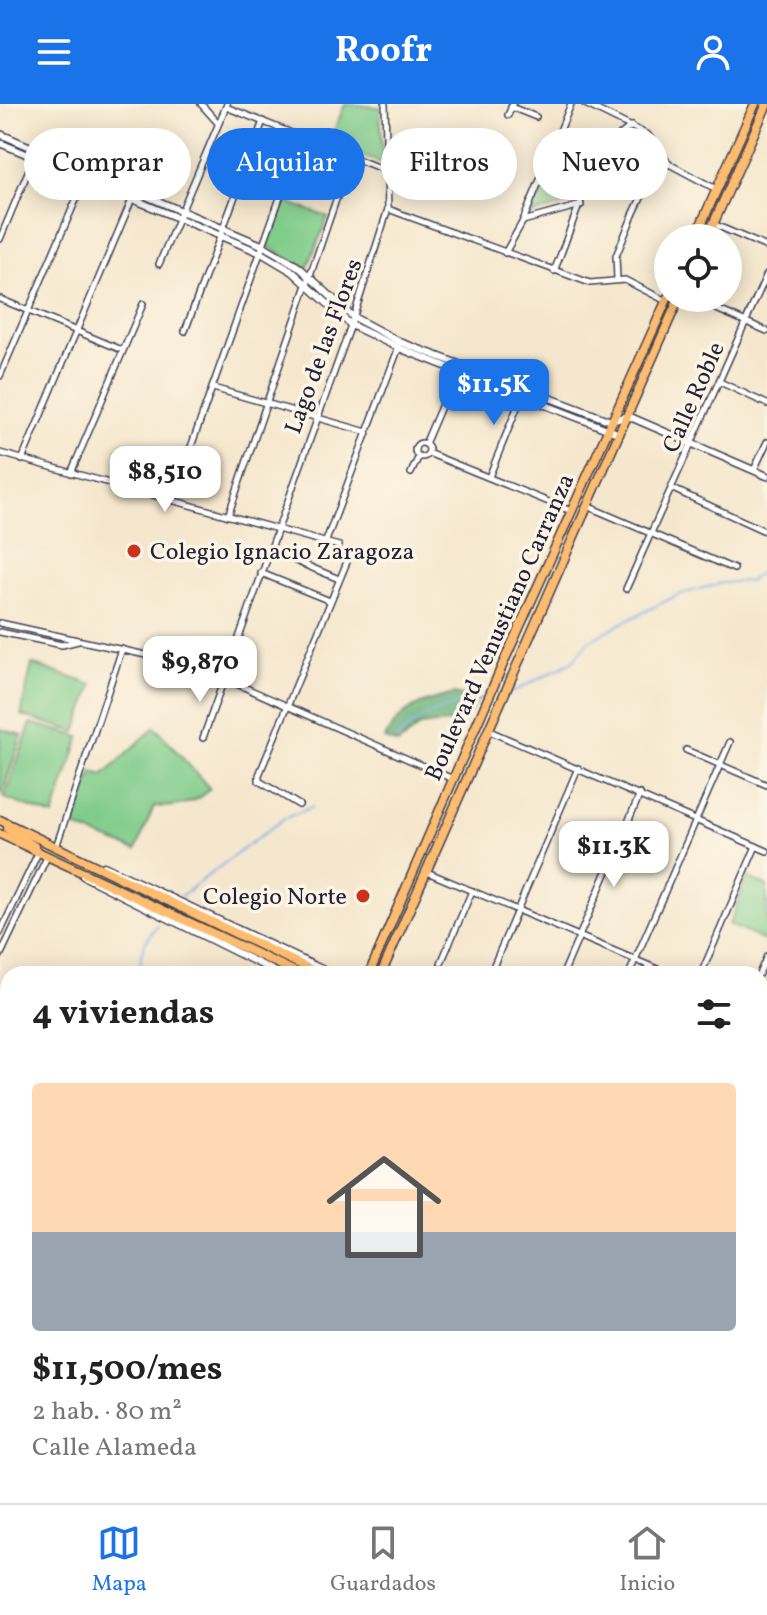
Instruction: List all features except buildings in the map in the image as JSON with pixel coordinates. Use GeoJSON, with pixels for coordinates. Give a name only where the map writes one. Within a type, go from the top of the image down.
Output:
{"type":"FeatureCollection","features":[{"type":"Feature","properties":{"kind":"main road"},"geometry":{"type":"LineString","coordinates":[[701,224],[755,104]]}},
{"type":"Feature","properties":{"kind":"main road"},"geometry":{"type":"LineString","coordinates":[[713,224],[767,104]]}},
{"type":"Feature","properties":{"kind":"main road","name":"Boulevard Venustiano Carranza"},"geometry":{"type":"LineString","coordinates":[[372,966],[492,689],[661,312]]}},
{"type":"Feature","properties":{"kind":"main road","name":"Boulevard Venustiano Carranza"},"geometry":{"type":"LineString","coordinates":[[384,966],[673,312]]}},
{"type":"Feature","properties":{"kind":"main road"},"geometry":{"type":"LineString","coordinates":[[0,821],[285,966]]}},
{"type":"Feature","properties":{"kind":"main road"},"geometry":{"type":"LineString","coordinates":[[0,821],[42,855]]}},
{"type":"Feature","properties":{"kind":"main road"},"geometry":{"type":"LineString","coordinates":[[0,834],[78,871],[301,966]]}},
{"type":"Feature","properties":{"kind":"street"},"geometry":{"type":"LineString","coordinates":[[201,104],[218,123]]}},
{"type":"Feature","properties":{"kind":"street","name":"Lago de las Flores"},"geometry":{"type":"LineString","coordinates":[[385,104],[385,128]]}},
{"type":"Feature","properties":{"kind":"street"},"geometry":{"type":"LineString","coordinates":[[562,128],[571,104]]}},
{"type":"Feature","properties":{"kind":"street"},"geometry":{"type":"LineString","coordinates":[[585,104],[652,138],[669,164],[717,190]]}},
{"type":"Feature","properties":{"kind":"street"},"geometry":{"type":"LineString","coordinates":[[159,264],[226,105],[281,128]]}},
{"type":"Feature","properties":{"kind":"street"},"geometry":{"type":"LineString","coordinates":[[508,115],[512,106],[536,117]]}},
{"type":"Feature","properties":{"kind":"street"},"geometry":{"type":"LineString","coordinates":[[185,331],[263,121]]}},
{"type":"Feature","properties":{"kind":"street"},"geometry":{"type":"LineString","coordinates":[[0,134],[24,147]]}},
{"type":"Feature","properties":{"kind":"street"},"geometry":{"type":"LineString","coordinates":[[0,143],[24,150]]}},
{"type":"Feature","properties":{"kind":"street"},"geometry":{"type":"LineString","coordinates":[[617,279],[616,256],[653,172],[669,164]]}},
{"type":"Feature","properties":{"kind":"street"},"geometry":{"type":"LineString","coordinates":[[0,239],[24,180]]}},
{"type":"Feature","properties":{"kind":"street"},"geometry":{"type":"LineString","coordinates":[[505,253],[533,198]]}},
{"type":"Feature","properties":{"kind":"street"},"geometry":{"type":"LineString","coordinates":[[0,376],[76,200]]}},
{"type":"Feature","properties":{"kind":"street"},"geometry":{"type":"LineString","coordinates":[[22,460],[132,200]]}},
{"type":"Feature","properties":{"kind":"street"},"geometry":{"type":"LineString","coordinates":[[146,200],[262,250],[308,280],[352,321],[456,371],[574,416],[610,425],[628,416],[767,476]]}},
{"type":"Feature","properties":{"kind":"street"},"geometry":{"type":"LineString","coordinates":[[172,500],[280,200]]}},
{"type":"Feature","properties":{"kind":"street"},"geometry":{"type":"LineString","coordinates":[[228,516],[336,200]]}},
{"type":"Feature","properties":{"kind":"street","name":"Lago de las Flores"},"geometry":{"type":"LineString","coordinates":[[203,738],[352,321],[388,209],[388,200]]}},
{"type":"Feature","properties":{"kind":"street"},"geometry":{"type":"LineString","coordinates":[[554,271],[584,200]]}},
{"type":"Feature","properties":{"kind":"street"},"geometry":{"type":"LineString","coordinates":[[523,221],[582,205]]}},
{"type":"Feature","properties":{"kind":"street"},"geometry":{"type":"LineString","coordinates":[[388,209],[590,283],[617,279],[654,293]]}},
{"type":"Feature","properties":{"kind":"street"},"geometry":{"type":"LineString","coordinates":[[742,236],[767,247]]}},
{"type":"Feature","properties":{"kind":"street","name":"Calle Roble"},"geometry":{"type":"LineString","coordinates":[[626,589],[767,274]]}},
{"type":"Feature","properties":{"kind":"street"},"geometry":{"type":"LineString","coordinates":[[0,299],[122,350]]}},
{"type":"Feature","properties":{"kind":"street"},"geometry":{"type":"LineString","coordinates":[[71,473],[143,304]]}},
{"type":"Feature","properties":{"kind":"street"},"geometry":{"type":"LineString","coordinates":[[724,312],[767,331]]}},
{"type":"Feature","properties":{"kind":"street"},"geometry":{"type":"LineString","coordinates":[[400,345],[577,408],[610,425],[620,434]]}},
{"type":"Feature","properties":{"kind":"street"},"geometry":{"type":"LineString","coordinates":[[326,541],[400,345]]}},
{"type":"Feature","properties":{"kind":"street"},"geometry":{"type":"LineString","coordinates":[[428,453],[425,444],[459,364]]}},
{"type":"Feature","properties":{"kind":"street"},"geometry":{"type":"LineString","coordinates":[[720,382],[767,404]]}},
{"type":"Feature","properties":{"kind":"street"},"geometry":{"type":"LineString","coordinates":[[213,388],[367,432]]}},
{"type":"Feature","properties":{"kind":"street"},"geometry":{"type":"LineString","coordinates":[[489,477],[525,388]]}},
{"type":"Feature","properties":{"kind":"street"},"geometry":{"type":"LineString","coordinates":[[574,416],[577,408]]}},
{"type":"Feature","properties":{"kind":"street"},"geometry":{"type":"LineString","coordinates":[[754,470],[767,442]]}},
{"type":"Feature","properties":{"kind":"street"},"geometry":{"type":"LineString","coordinates":[[419,456],[415,448],[425,444]]}},
{"type":"Feature","properties":{"kind":"street"},"geometry":{"type":"LineString","coordinates":[[0,453],[339,546]]}},
{"type":"Feature","properties":{"kind":"street"},"geometry":{"type":"LineString","coordinates":[[411,473],[419,456],[428,453],[571,511]]}},
{"type":"Feature","properties":{"kind":"street"},"geometry":{"type":"LineString","coordinates":[[673,489],[767,532]]}},
{"type":"Feature","properties":{"kind":"street"},"geometry":{"type":"LineString","coordinates":[[587,506],[734,569]]}},
{"type":"Feature","properties":{"kind":"street"},"geometry":{"type":"LineString","coordinates":[[269,550],[339,579]]}},
{"type":"Feature","properties":{"kind":"street"},"geometry":{"type":"LineString","coordinates":[[299,805],[259,781],[259,775],[349,557]]}},
{"type":"Feature","properties":{"kind":"street"},"geometry":{"type":"LineString","coordinates":[[261,573],[330,601]]}},
{"type":"Feature","properties":{"kind":"street"},"geometry":{"type":"LineString","coordinates":[[0,623],[196,666],[453,779]]}},
{"type":"Feature","properties":{"kind":"street"},"geometry":{"type":"LineString","coordinates":[[0,632],[62,645],[79,640]]}},
{"type":"Feature","properties":{"kind":"street"},"geometry":{"type":"LineString","coordinates":[[55,848],[122,649]]}},
{"type":"Feature","properties":{"kind":"street"},"geometry":{"type":"LineString","coordinates":[[486,730],[696,817],[767,851]]}},
{"type":"Feature","properties":{"kind":"street"},"geometry":{"type":"LineString","coordinates":[[632,966],[730,742]]}},
{"type":"Feature","properties":{"kind":"street"},"geometry":{"type":"LineString","coordinates":[[686,750],[767,785]]}},
{"type":"Feature","properties":{"kind":"street"},"geometry":{"type":"LineString","coordinates":[[493,966],[578,768]]}},
{"type":"Feature","properties":{"kind":"street"},"geometry":{"type":"LineString","coordinates":[[566,966],[640,794]]}},
{"type":"Feature","properties":{"kind":"street"},"geometry":{"type":"LineString","coordinates":[[704,966],[756,846]]}},
{"type":"Feature","properties":{"kind":"street"},"geometry":{"type":"LineString","coordinates":[[0,933],[42,855]]}},
{"type":"Feature","properties":{"kind":"street"},"geometry":{"type":"LineString","coordinates":[[0,956],[42,855]]}},
{"type":"Feature","properties":{"kind":"street"},"geometry":{"type":"LineString","coordinates":[[74,857],[112,869],[315,966]]}},
{"type":"Feature","properties":{"kind":"street"},"geometry":{"type":"LineString","coordinates":[[78,871],[116,895],[255,966]]}},
{"type":"Feature","properties":{"kind":"street"},"geometry":{"type":"LineString","coordinates":[[426,871],[649,966]]}},
{"type":"Feature","properties":{"kind":"street"},"geometry":{"type":"LineString","coordinates":[[441,963],[472,891]]}},
{"type":"Feature","properties":{"kind":"green space"},"geometry":{"type":"Polygon","coordinates":[[[345,104],[380,107],[381,162],[365,156],[365,128],[335,128],[345,104]]]}},
{"type":"Feature","properties":{"kind":"green space"},"geometry":{"type":"Polygon","coordinates":[[[536,200],[579,200],[579,201],[530,215],[536,200]]]}},
{"type":"Feature","properties":{"kind":"green space"},"geometry":{"type":"Polygon","coordinates":[[[284,201],[328,217],[307,269],[267,246],[284,201]]]}},
{"type":"Feature","properties":{"kind":"green space"},"geometry":{"type":"Polygon","coordinates":[[[32,664],[93,685],[76,732],[21,715],[32,664]]]}},
{"type":"Feature","properties":{"kind":"green space"},"geometry":{"type":"Polygon","coordinates":[[[454,694],[478,700],[464,721],[420,726],[398,744],[384,739],[405,713],[431,700],[454,694]]]}},
{"type":"Feature","properties":{"kind":"green space"},"geometry":{"type":"Polygon","coordinates":[[[31,723],[80,737],[53,816],[4,798],[31,723]]]}},
{"type":"Feature","properties":{"kind":"green space"},"geometry":{"type":"Polygon","coordinates":[[[155,727],[210,789],[184,804],[154,806],[136,850],[74,827],[93,772],[103,776],[155,727]]]}},
{"type":"Feature","properties":{"kind":"green space"},"geometry":{"type":"Polygon","coordinates":[[[0,729],[22,735],[2,794],[0,793],[0,729]]]}},
{"type":"Feature","properties":{"kind":"green space"},"geometry":{"type":"Polygon","coordinates":[[[747,877],[767,886],[767,942],[729,925],[747,877]]]}},
{"type":"Feature","properties":{"kind":"waterway"},"geometry":{"type":"LineString","coordinates":[[509,694],[572,662],[589,641],[678,595],[722,583],[750,581],[767,566]]}},
{"type":"Feature","properties":{"kind":"waterway"},"geometry":{"type":"LineString","coordinates":[[396,740],[415,723],[435,712],[483,699]]}},
{"type":"Feature","properties":{"kind":"waterway"},"geometry":{"type":"LineString","coordinates":[[181,896],[283,819],[312,807]]}},
{"type":"Feature","properties":{"kind":"waterway"},"geometry":{"type":"LineString","coordinates":[[141,966],[143,947],[158,925]]}},
{"type":"Feature","properties":{"kind":"place","name":"Colegio Ignacio Zaragoza"},"geometry":{"type":"Point","coordinates":[134,551]}},
{"type":"Feature","properties":{"kind":"place","name":"Colegio Norte"},"geometry":{"type":"Point","coordinates":[363,896]}}]}
